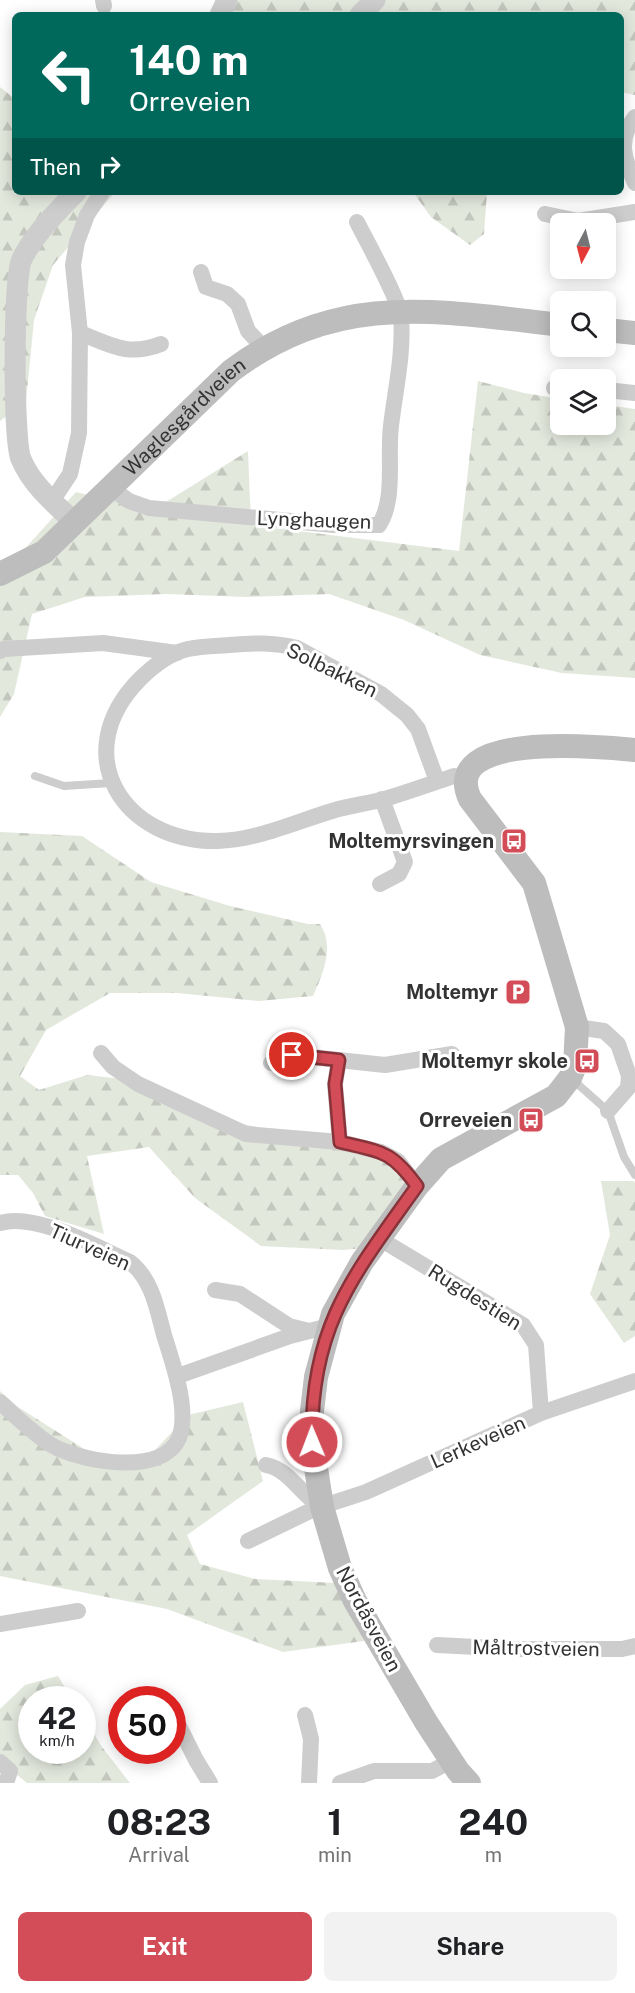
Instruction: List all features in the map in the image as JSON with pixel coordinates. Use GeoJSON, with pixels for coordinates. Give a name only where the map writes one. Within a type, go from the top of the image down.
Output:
{"type":"FeatureCollection","features":[{"type":"Feature","properties":{"kind":"main road","name":"Waglesgårdveien"},"geometry":{"type":"LineString","coordinates":[[0,574],[44,552],[74,522],[86,514],[204,395],[231,371],[264,348],[334,318],[399,310],[550,324]]}},
{"type":"Feature","properties":{"kind":"main road"},"geometry":{"type":"LineString","coordinates":[[616,331],[635,333]]}},
{"type":"Feature","properties":{"kind":"main road"},"geometry":{"type":"LineString","coordinates":[[570,1078],[577,1049],[577,1028],[534,883],[470,799],[465,787],[465,778],[473,765],[500,753],[537,745],[567,744],[635,750]]}},
{"type":"Feature","properties":{"kind":"main road","name":"Nordåsveien"},"geometry":{"type":"LineString","coordinates":[[469,1783],[451,1761],[355,1601],[340,1568],[322,1508],[312,1442],[312,1412],[319,1329],[417,1186],[441,1159],[556,1096],[570,1078]]}},
{"type":"Feature","properties":{"kind":"street"},"geometry":{"type":"LineString","coordinates":[[363,12],[375,0]]}},
{"type":"Feature","properties":{"kind":"street"},"geometry":{"type":"LineString","coordinates":[[624,136],[635,117]]}},
{"type":"Feature","properties":{"kind":"street"},"geometry":{"type":"LineString","coordinates":[[624,151],[635,183]]}},
{"type":"Feature","properties":{"kind":"street"},"geometry":{"type":"LineString","coordinates":[[73,195],[39,232],[21,260],[15,289],[20,456],[29,476],[74,522]]}},
{"type":"Feature","properties":{"kind":"street"},"geometry":{"type":"LineString","coordinates":[[52,501],[70,474],[77,450],[80,333],[74,278],[77,242],[87,215],[100,195]]}},
{"type":"Feature","properties":{"kind":"street"},"geometry":{"type":"LineString","coordinates":[[545,214],[578,221],[635,212]]}},
{"type":"Feature","properties":{"kind":"street"},"geometry":{"type":"LineString","coordinates":[[357,222],[399,310]]}},
{"type":"Feature","properties":{"kind":"street"},"geometry":{"type":"LineString","coordinates":[[201,272],[206,287],[227,294],[238,303],[248,331],[264,348]]}},
{"type":"Feature","properties":{"kind":"street","name":"Lynghaugen"},"geometry":{"type":"LineString","coordinates":[[111,488],[129,501],[149,508],[334,525],[379,525],[385,516],[391,425],[399,376],[401,316],[399,310]]}},
{"type":"Feature","properties":{"kind":"street"},"geometry":{"type":"LineString","coordinates":[[80,333],[113,346],[141,352],[160,344]]}},
{"type":"Feature","properties":{"kind":"street"},"geometry":{"type":"LineString","coordinates":[[616,391],[635,393]]}},
{"type":"Feature","properties":{"kind":"street","name":"Solbakken"},"geometry":{"type":"LineString","coordinates":[[437,782],[418,729],[407,715],[381,693],[297,648],[261,642],[188,649],[152,667],[130,689],[116,713],[107,752],[111,783],[133,812],[172,835],[196,840],[220,841],[276,830],[333,811],[382,799],[437,782],[454,776],[465,778]]}},
{"type":"Feature","properties":{"kind":"street","name":"Solbakken"},"geometry":{"type":"LineString","coordinates":[[0,651],[104,643],[177,653]]}},
{"type":"Feature","properties":{"kind":"street"},"geometry":{"type":"LineString","coordinates":[[380,884],[399,874],[405,862],[382,799]]}},
{"type":"Feature","properties":{"kind":"street"},"geometry":{"type":"LineString","coordinates":[[577,1028],[604,1031],[618,1044],[628,1076],[628,1088],[608,1111]]}},
{"type":"Feature","properties":{"kind":"street"},"geometry":{"type":"LineString","coordinates":[[101,1053],[113,1067],[138,1084],[246,1134],[340,1142],[381,1152],[398,1161],[417,1186]]}},
{"type":"Feature","properties":{"kind":"street"},"geometry":{"type":"LineString","coordinates":[[271,1063],[292,1055],[385,1065],[452,1054]]}},
{"type":"Feature","properties":{"kind":"street"},"geometry":{"type":"LineString","coordinates":[[339,1060],[335,1084],[340,1142]]}},
{"type":"Feature","properties":{"kind":"street","name":"Tiurveien"},"geometry":{"type":"LineString","coordinates":[[0,1223],[11,1220],[29,1221],[52,1228],[130,1262],[139,1269],[152,1294],[178,1376],[180,1434],[168,1453],[146,1462],[89,1459],[55,1447],[0,1402]]}},
{"type":"Feature","properties":{"kind":"street","name":"Rugdestien"},"geometry":{"type":"LineString","coordinates":[[380,1239],[524,1325],[536,1345],[541,1413]]}},
{"type":"Feature","properties":{"kind":"street"},"geometry":{"type":"LineString","coordinates":[[215,1290],[227,1290],[240,1294],[289,1326],[319,1329]]}},
{"type":"Feature","properties":{"kind":"street"},"geometry":{"type":"LineString","coordinates":[[178,1376],[319,1329]]}},
{"type":"Feature","properties":{"kind":"street","name":"Lerkeveien"},"geometry":{"type":"LineString","coordinates":[[248,1541],[322,1508],[366,1492],[541,1413],[635,1381]]}},
{"type":"Feature","properties":{"kind":"street"},"geometry":{"type":"LineString","coordinates":[[266,1465],[274,1466],[290,1477],[309,1499],[322,1508]]}},
{"type":"Feature","properties":{"kind":"street"},"geometry":{"type":"LineString","coordinates":[[0,1624],[78,1611]]}},
{"type":"Feature","properties":{"kind":"street","name":"Måltrostveien"},"geometry":{"type":"LineString","coordinates":[[437,1645],[516,1649],[622,1649],[635,1646]]}},
{"type":"Feature","properties":{"kind":"street"},"geometry":{"type":"LineString","coordinates":[[305,1715],[311,1739],[309,1783]]}},
{"type":"Feature","properties":{"kind":"street"},"geometry":{"type":"LineString","coordinates":[[186,1740],[210,1783]]}},
{"type":"Feature","properties":{"kind":"street"},"geometry":{"type":"LineString","coordinates":[[340,1783],[374,1771],[432,1771],[451,1761]]}},
{"type":"Feature","properties":{"kind":"street"},"geometry":{"type":"LineString","coordinates":[[0,1762],[10,1771],[6,1783]]}},
{"type":"Feature","properties":{"kind":"lane"},"geometry":{"type":"LineString","coordinates":[[35,776],[63,786],[111,783]]}},
{"type":"Feature","properties":{"kind":"lane"},"geometry":{"type":"LineString","coordinates":[[570,1078],[608,1111],[624,1157],[635,1175]]}},
{"type":"Feature","properties":{"kind":"green space"},"geometry":{"type":"Polygon","coordinates":[[[218,0],[635,0],[635,95],[624,93],[624,12],[213,12],[218,0]]]}},
{"type":"Feature","properties":{"kind":"green space"},"geometry":{"type":"Polygon","coordinates":[[[0,87],[12,97],[12,195],[112,195],[53,265],[34,320],[26,402],[0,421],[0,87]]]}},
{"type":"Feature","properties":{"kind":"green space"},"geometry":{"type":"Polygon","coordinates":[[[415,195],[487,195],[484,234],[470,245],[431,217],[415,195]]]}},
{"type":"Feature","properties":{"kind":"green space"},"geometry":{"type":"Polygon","coordinates":[[[478,381],[550,397],[550,435],[616,435],[616,406],[635,409],[635,678],[562,673],[480,655],[404,620],[329,594],[246,597],[166,594],[85,597],[32,614],[14,694],[0,717],[0,565],[21,553],[76,492],[97,497],[166,502],[248,451],[251,525],[459,551],[478,381]]]}},
{"type":"Feature","properties":{"kind":"green space"},"geometry":{"type":"Polygon","coordinates":[[[0,832],[82,836],[151,882],[230,906],[308,924],[320,924],[327,942],[327,951],[324,969],[313,996],[259,1001],[177,993],[110,993],[46,1030],[20,1076],[39,1090],[87,1075],[131,1080],[205,1117],[283,1132],[365,1142],[407,1175],[386,1246],[343,1250],[261,1246],[195,1198],[149,1147],[87,1156],[104,1234],[45,1216],[33,1193],[18,1175],[0,1175],[0,832]]]}},
{"type":"Feature","properties":{"kind":"green space"},"geometry":{"type":"Polygon","coordinates":[[[601,1181],[634,1181],[635,1183],[635,1336],[624,1343],[590,1294],[610,1235],[601,1181]]]}},
{"type":"Feature","properties":{"kind":"green space"},"geometry":{"type":"Polygon","coordinates":[[[0,1391],[18,1407],[89,1452],[142,1464],[188,1415],[243,1402],[263,1481],[187,1535],[200,1564],[255,1579],[336,1583],[370,1627],[364,1641],[283,1652],[167,1609],[0,1576],[0,1391]]]}},
{"type":"Feature","properties":{"kind":"green space"},"geometry":{"type":"Polygon","coordinates":[[[58,1676],[64,1686],[24,1686],[58,1676]]]}},
{"type":"Feature","properties":{"kind":"green space"},"geometry":{"type":"Polygon","coordinates":[[[18,1692],[18,1764],[96,1764],[96,1737],[108,1755],[108,1764],[115,1764],[130,1783],[27,1783],[0,1761],[0,1709],[18,1692]]]}},
{"type":"Feature","properties":{"kind":"place","name":"Moltemyrsvingen"},"geometry":{"type":"Point","coordinates":[514,841]}},
{"type":"Feature","properties":{"kind":"place","name":"Moltemyr"},"geometry":{"type":"Point","coordinates":[518,992]}},
{"type":"Feature","properties":{"kind":"place","name":"Moltemyr skole"},"geometry":{"type":"Point","coordinates":[587,1061]}},
{"type":"Feature","properties":{"kind":"place","name":"Orreveien"},"geometry":{"type":"Point","coordinates":[531,1120]}},
{"type":"Feature","properties":{"kind":"route"},"geometry":{"type":"LineString","coordinates":[[292,1055],[339,1060],[335,1084],[340,1142],[381,1152],[398,1161],[417,1186],[362,1262],[333,1314],[316,1377],[312,1412],[312,1442]]}}]}
